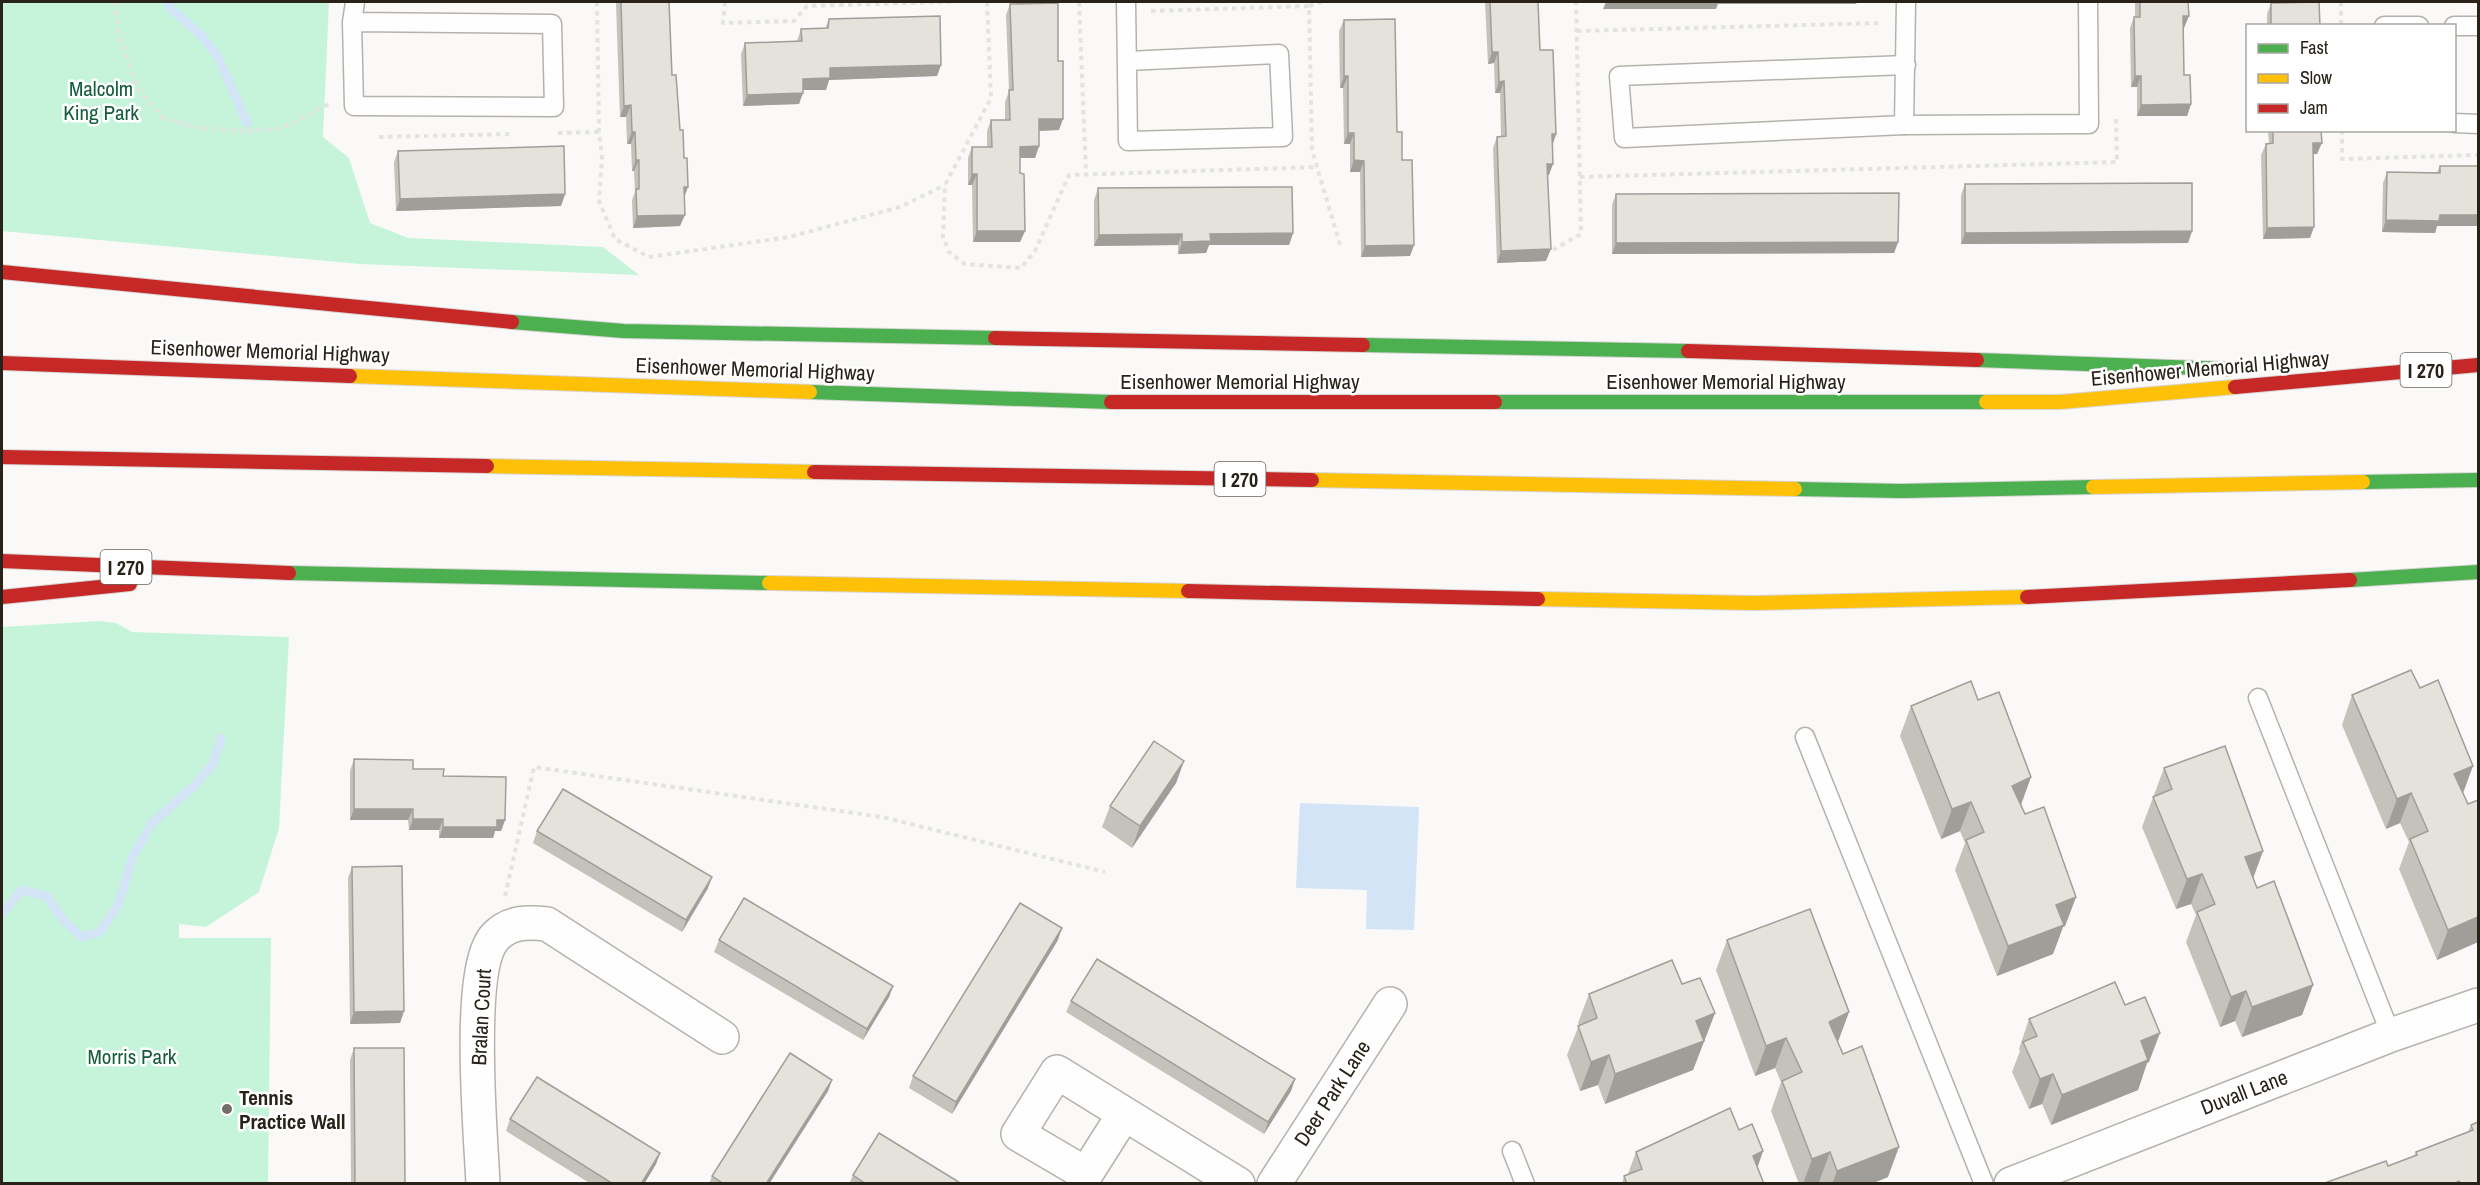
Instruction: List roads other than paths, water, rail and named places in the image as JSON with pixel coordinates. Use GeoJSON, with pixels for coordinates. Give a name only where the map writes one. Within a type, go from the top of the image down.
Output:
{"type":"FeatureCollection","features":[{"type":"Feature","properties":{"kind":"highway"},"geometry":{"type":"LineString","coordinates":[[2,272],[527,324],[624,331],[1698,351],[2243,370]]}},
{"type":"Feature","properties":{"kind":"highway","name":"Eisenhower Memorial Highway"},"geometry":{"type":"LineString","coordinates":[[2,363],[1087,402],[2060,402],[2478,365]]}},
{"type":"Feature","properties":{"kind":"highway"},"geometry":{"type":"LineString","coordinates":[[2267,371],[2373,374]]}},
{"type":"Feature","properties":{"kind":"highway","name":"I 270"},"geometry":{"type":"LineString","coordinates":[[2,457],[1901,491],[2478,480]]}},
{"type":"Feature","properties":{"kind":"highway","name":"I 270"},"geometry":{"type":"LineString","coordinates":[[2,561],[251,572],[1753,603],[2073,596],[2478,572]]}},
{"type":"Feature","properties":{"kind":"highway"},"geometry":{"type":"LineString","coordinates":[[2,597],[251,572]]}},
{"type":"Feature","properties":{"kind":"street","name":"Bralan Court"},"geometry":{"type":"LineString","coordinates":[[483,1184],[476,1024],[484,957],[495,936],[510,926],[528,921],[547,924],[722,1037]]}},
{"type":"Feature","properties":{"kind":"street","name":"Deer Park Lane"},"geometry":{"type":"LineString","coordinates":[[1274,1184],[1390,1004]]}},
{"type":"Feature","properties":{"kind":"street","name":"Duvall Lane"},"geometry":{"type":"LineString","coordinates":[[2011,1184],[2391,1035],[2478,1005]]}},
{"type":"Feature","properties":{"kind":"street"},"geometry":{"type":"LineString","coordinates":[[1124,1114],[1238,1184]]}},
{"type":"Feature","properties":{"kind":"lane"},"geometry":{"type":"LineString","coordinates":[[352,22],[552,24],[554,106],[354,106],[352,22],[355,2]]}},
{"type":"Feature","properties":{"kind":"lane"},"geometry":{"type":"LineString","coordinates":[[1126,2],[1128,141],[1283,138],[1279,54],[1127,61]]}},
{"type":"Feature","properties":{"kind":"lane"},"geometry":{"type":"LineString","coordinates":[[1904,125],[1906,2]]}},
{"type":"Feature","properties":{"kind":"lane"},"geometry":{"type":"LineString","coordinates":[[1906,65],[1619,76],[1624,138],[1904,125],[2089,124],[2088,2]]}},
{"type":"Feature","properties":{"kind":"lane"},"geometry":{"type":"LineString","coordinates":[[2456,26],[2478,26]]}},
{"type":"Feature","properties":{"kind":"lane"},"geometry":{"type":"LineString","coordinates":[[2456,123],[2478,124]]}},
{"type":"Feature","properties":{"kind":"lane"},"geometry":{"type":"LineString","coordinates":[[2258,698],[2391,1035]]}},
{"type":"Feature","properties":{"kind":"lane"},"geometry":{"type":"LineString","coordinates":[[1805,737],[1984,1184]]}},
{"type":"Feature","properties":{"kind":"lane"},"geometry":{"type":"LineString","coordinates":[[1512,1151],[1525,1184]]}},
{"type":"Feature","properties":{"kind":"water"},"geometry":{"type":"Polygon","coordinates":[[[1300,803],[1419,807],[1414,930],[1366,929],[1367,890],[1296,888],[1300,803]]]}},
{"type":"Feature","properties":{"kind":"waterway"},"geometry":{"type":"LineString","coordinates":[[168,2],[170,8],[201,35],[218,57],[247,123]]}},
{"type":"Feature","properties":{"kind":"waterway"},"geometry":{"type":"LineString","coordinates":[[2,913],[22,890],[47,896],[62,919],[82,937],[100,932],[118,905],[133,856],[152,823],[193,787],[213,764],[221,738]]}},
{"type":"Feature","properties":{"kind":"place","name":"Tennis Practice Wall"},"geometry":{"type":"Point","coordinates":[227,1109]}},
{"type":"Feature","properties":{"kind":"park label","name":"Malcolm King Park"},"geometry":{"type":"Point","coordinates":[101,100]}},
{"type":"Feature","properties":{"kind":"park label","name":"Morris Park"},"geometry":{"type":"Point","coordinates":[132,1056]}}]}
